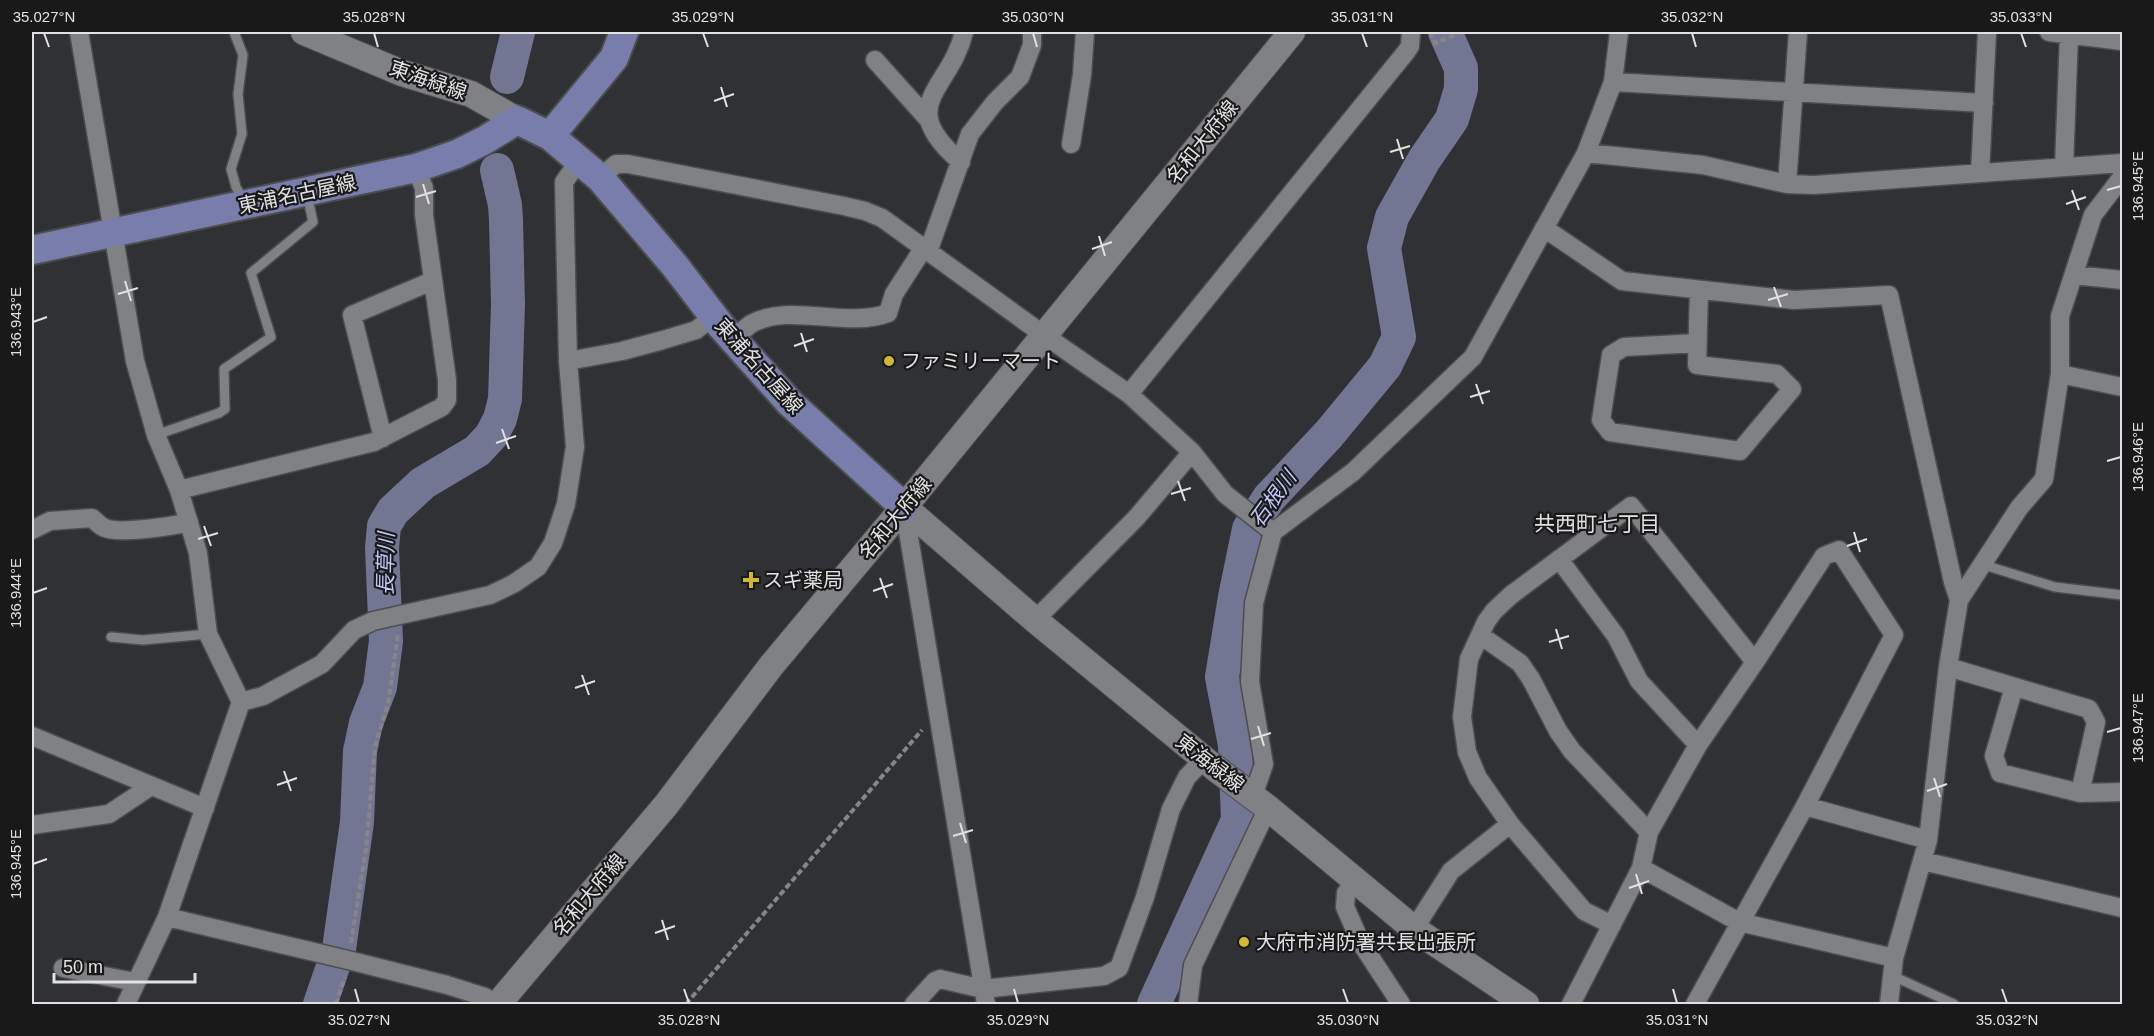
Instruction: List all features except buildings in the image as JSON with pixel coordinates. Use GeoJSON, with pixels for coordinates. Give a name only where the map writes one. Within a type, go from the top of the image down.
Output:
{"type":"FeatureCollection","features":[{"type":"Feature","properties":{"kind":"main road","name":"東海緑線"},"geometry":{"type":"LineString","coordinates":[[304,32],[402,73],[471,94],[517,120]]}},
{"type":"Feature","properties":{"kind":"main road"},"geometry":{"type":"LineString","coordinates":[[550,136],[614,58],[624,32]]}},
{"type":"Feature","properties":{"kind":"main road","name":"名和大府線"},"geometry":{"type":"LineString","coordinates":[[498,1005],[666,805],[771,666],[904,507],[1292,32]]}},
{"type":"Feature","properties":{"kind":"main road","name":"東浦名古屋線"},"geometry":{"type":"LineString","coordinates":[[32,250],[416,168],[457,154],[517,120],[550,136],[589,170],[668,258],[733,339],[790,403],[904,507]]}},
{"type":"Feature","properties":{"kind":"main road","name":"東海緑線"},"geometry":{"type":"LineString","coordinates":[[904,507],[1035,620],[1209,764],[1257,800],[1414,929],[1526,1005]]}},
{"type":"Feature","properties":{"kind":"street"},"geometry":{"type":"LineString","coordinates":[[79,32],[135,361],[156,435],[180,490],[198,553],[208,634],[241,702],[166,917],[126,1005]]}},
{"type":"Feature","properties":{"kind":"street"},"geometry":{"type":"LineString","coordinates":[[928,119],[932,95],[956,57],[964,32]]}},
{"type":"Feature","properties":{"kind":"street"},"geometry":{"type":"LineString","coordinates":[[733,339],[751,324],[780,315],[868,319],[888,313],[894,294],[925,250],[975,126],[1020,77],[1032,45],[1032,32]]}},
{"type":"Feature","properties":{"kind":"street"},"geometry":{"type":"LineString","coordinates":[[1071,144],[1082,75],[1085,32]]}},
{"type":"Feature","properties":{"kind":"street"},"geometry":{"type":"LineString","coordinates":[[1129,394],[1406,52],[1410,46],[1411,32]]}},
{"type":"Feature","properties":{"kind":"street"},"geometry":{"type":"LineString","coordinates":[[1188,1005],[1193,965],[1257,800],[1264,764],[1250,682],[1254,603],[1273,532],[1353,472],[1473,357],[1586,153],[1613,82],[1619,32]]}},
{"type":"Feature","properties":{"kind":"street"},"geometry":{"type":"LineString","coordinates":[[1787,184],[1798,32]]}},
{"type":"Feature","properties":{"kind":"street"},"geometry":{"type":"LineString","coordinates":[[1980,173],[1987,32]]}},
{"type":"Feature","properties":{"kind":"street"},"geometry":{"type":"LineString","coordinates":[[2049,32],[2122,41]]}},
{"type":"Feature","properties":{"kind":"street"},"geometry":{"type":"LineString","coordinates":[[2064,167],[2069,34]]}},
{"type":"Feature","properties":{"kind":"street"},"geometry":{"type":"LineString","coordinates":[[875,60],[928,119],[937,138],[961,162]]}},
{"type":"Feature","properties":{"kind":"street"},"geometry":{"type":"LineString","coordinates":[[1613,82],[1984,103]]}},
{"type":"Feature","properties":{"kind":"street"},"geometry":{"type":"LineString","coordinates":[[1586,153],[1703,165],[1787,184],[1814,185],[2122,163]]}},
{"type":"Feature","properties":{"kind":"street"},"geometry":{"type":"LineString","coordinates":[[241,702],[262,696],[322,664],[354,630],[373,621],[490,595],[513,584],[538,567],[553,543],[566,504],[575,447],[568,361],[564,182],[589,170],[616,164],[628,164],[844,206],[882,218],[1129,394],[1192,452],[1225,494],[1273,532]]}},
{"type":"Feature","properties":{"kind":"street"},"geometry":{"type":"LineString","coordinates":[[180,490],[374,442],[442,407],[447,400],[447,380],[424,215],[424,188],[416,168]]}},
{"type":"Feature","properties":{"kind":"street"},"geometry":{"type":"LineString","coordinates":[[1889,1005],[1893,967],[1928,840],[1948,668],[1959,600],[2019,507],[2044,479],[2060,374],[2060,316],[2093,214],[2122,177]]}},
{"type":"Feature","properties":{"kind":"street"},"geometry":{"type":"LineString","coordinates":[[1544,228],[1622,281],[1794,300],[1889,295],[1953,582],[1959,600]]}},
{"type":"Feature","properties":{"kind":"street"},"geometry":{"type":"LineString","coordinates":[[2074,275],[2122,280]]}},
{"type":"Feature","properties":{"kind":"street"},"geometry":{"type":"LineString","coordinates":[[383,438],[352,315],[432,280]]}},
{"type":"Feature","properties":{"kind":"street"},"geometry":{"type":"LineString","coordinates":[[1698,343],[1624,347],[1611,355],[1601,420],[1610,432],[1740,451],[1792,389],[1777,375],[1696,365],[1698,343],[1700,290]]}},
{"type":"Feature","properties":{"kind":"street"},"geometry":{"type":"LineString","coordinates":[[568,361],[622,351],[696,330],[714,316]]}},
{"type":"Feature","properties":{"kind":"street"},"geometry":{"type":"LineString","coordinates":[[2060,374],[2122,387]]}},
{"type":"Feature","properties":{"kind":"street"},"geometry":{"type":"LineString","coordinates":[[1035,620],[1137,517],[1192,452]]}},
{"type":"Feature","properties":{"kind":"street"},"geometry":{"type":"LineString","coordinates":[[1612,925],[1584,911],[1510,824],[1478,778],[1467,752],[1462,717],[1469,659],[1480,635],[1494,610],[1558,559],[1631,506],[1755,662]]}},
{"type":"Feature","properties":{"kind":"street"},"geometry":{"type":"LineString","coordinates":[[904,507],[984,997]]}},
{"type":"Feature","properties":{"kind":"street"},"geometry":{"type":"LineString","coordinates":[[32,530],[50,521],[92,518],[104,529],[119,531],[174,526],[189,522]]}},
{"type":"Feature","properties":{"kind":"street"},"geometry":{"type":"LineString","coordinates":[[1571,1005],[1641,868],[1649,832],[1698,745],[1824,556],[1839,550],[1893,635],[1805,806],[1695,1005]]}},
{"type":"Feature","properties":{"kind":"street"},"geometry":{"type":"LineString","coordinates":[[1558,559],[1617,636],[1639,681],[1698,745]]}},
{"type":"Feature","properties":{"kind":"street"},"geometry":{"type":"LineString","coordinates":[[1480,635],[1520,663],[1558,731],[1572,751],[1649,832]]}},
{"type":"Feature","properties":{"kind":"street"},"geometry":{"type":"LineString","coordinates":[[1948,668],[2089,709],[2096,722],[2080,793]]}},
{"type":"Feature","properties":{"kind":"street"},"geometry":{"type":"LineString","coordinates":[[2014,687],[1994,756],[2000,773],[2080,793],[2122,792]]}},
{"type":"Feature","properties":{"kind":"street"},"geometry":{"type":"LineString","coordinates":[[32,736],[205,808]]}},
{"type":"Feature","properties":{"kind":"street"},"geometry":{"type":"LineString","coordinates":[[914,1005],[935,981],[940,979],[984,997],[1104,976],[1119,968],[1145,897],[1171,809],[1187,777],[1209,764]]}},
{"type":"Feature","properties":{"kind":"street"},"geometry":{"type":"LineString","coordinates":[[32,825],[109,814],[151,786]]}},
{"type":"Feature","properties":{"kind":"street"},"geometry":{"type":"LineString","coordinates":[[1805,806],[1928,840]]}},
{"type":"Feature","properties":{"kind":"street"},"geometry":{"type":"LineString","coordinates":[[1414,929],[1451,870],[1510,824]]}},
{"type":"Feature","properties":{"kind":"street"},"geometry":{"type":"LineString","coordinates":[[1923,861],[2122,908]]}},
{"type":"Feature","properties":{"kind":"street"},"geometry":{"type":"LineString","coordinates":[[1641,868],[1739,922],[1893,967]]}},
{"type":"Feature","properties":{"kind":"street"},"geometry":{"type":"LineString","coordinates":[[1356,881],[1346,893],[1345,907],[1361,943],[1401,1005]]}},
{"type":"Feature","properties":{"kind":"street"},"geometry":{"type":"LineString","coordinates":[[166,917],[325,954],[485,997],[491,1005]]}},
{"type":"Feature","properties":{"kind":"street"},"geometry":{"type":"LineString","coordinates":[[63,968],[135,982]]}},
{"type":"Feature","properties":{"kind":"lane"},"geometry":{"type":"LineString","coordinates":[[234,32],[243,55],[238,94],[242,134],[231,169],[244,205]]}},
{"type":"Feature","properties":{"kind":"lane"},"geometry":{"type":"LineString","coordinates":[[156,435],[225,409],[224,369],[271,337],[251,273],[313,222],[306,191]]}},
{"type":"Feature","properties":{"kind":"lane"},"geometry":{"type":"LineString","coordinates":[[1981,564],[2055,587],[2122,595]]}},
{"type":"Feature","properties":{"kind":"lane"},"geometry":{"type":"LineString","coordinates":[[111,637],[143,640],[208,634]]}},
{"type":"Feature","properties":{"kind":"lane"},"geometry":{"type":"LineString","coordinates":[[1893,967],[1954,1005]]}},
{"type":"Feature","properties":{"kind":"path"},"geometry":{"type":"LineString","coordinates":[[1430,32],[1435,43],[1457,34]]}},
{"type":"Feature","properties":{"kind":"path"},"geometry":{"type":"LineString","coordinates":[[336,1005],[348,960],[366,849],[375,746],[388,704],[399,615]]}},
{"type":"Feature","properties":{"kind":"path"},"geometry":{"type":"LineString","coordinates":[[686,1005],[938,711]]}},
{"type":"Feature","properties":{"kind":"waterway","name":"長草川"},"geometry":{"type":"LineString","coordinates":[[507,77],[518,32]]}},
{"type":"Feature","properties":{"kind":"waterway","name":"石根川"},"geometry":{"type":"LineString","coordinates":[[1154,1004],[1238,820],[1235,745],[1222,677],[1249,529],[1269,498],[1329,434],[1385,366],[1399,337],[1384,248],[1392,217],[1424,160],[1452,119],[1461,89],[1461,68],[1445,32]]}},
{"type":"Feature","properties":{"kind":"waterway","name":"長草川"},"geometry":{"type":"LineString","coordinates":[[320,1004],[339,949],[357,822],[360,751],[366,723],[380,687],[386,641],[382,548],[384,526],[393,511],[423,483],[477,451],[491,436],[500,419],[505,399],[508,304],[506,220],[497,170]]}},
{"type":"Feature","properties":{"kind":"place","name":"ファミリーマート"},"geometry":{"type":"Point","coordinates":[889,361]}},
{"type":"Feature","properties":{"kind":"place","name":"スギ薬局"},"geometry":{"type":"Point","coordinates":[751,580]}},
{"type":"Feature","properties":{"kind":"place","name":"大府市消防署共長出張所"},"geometry":{"type":"Point","coordinates":[1244,942]}},
{"type":"Feature","properties":{"kind":"district","name":"共西町七丁目"},"geometry":{"type":"Point","coordinates":[1597,524]}}]}
